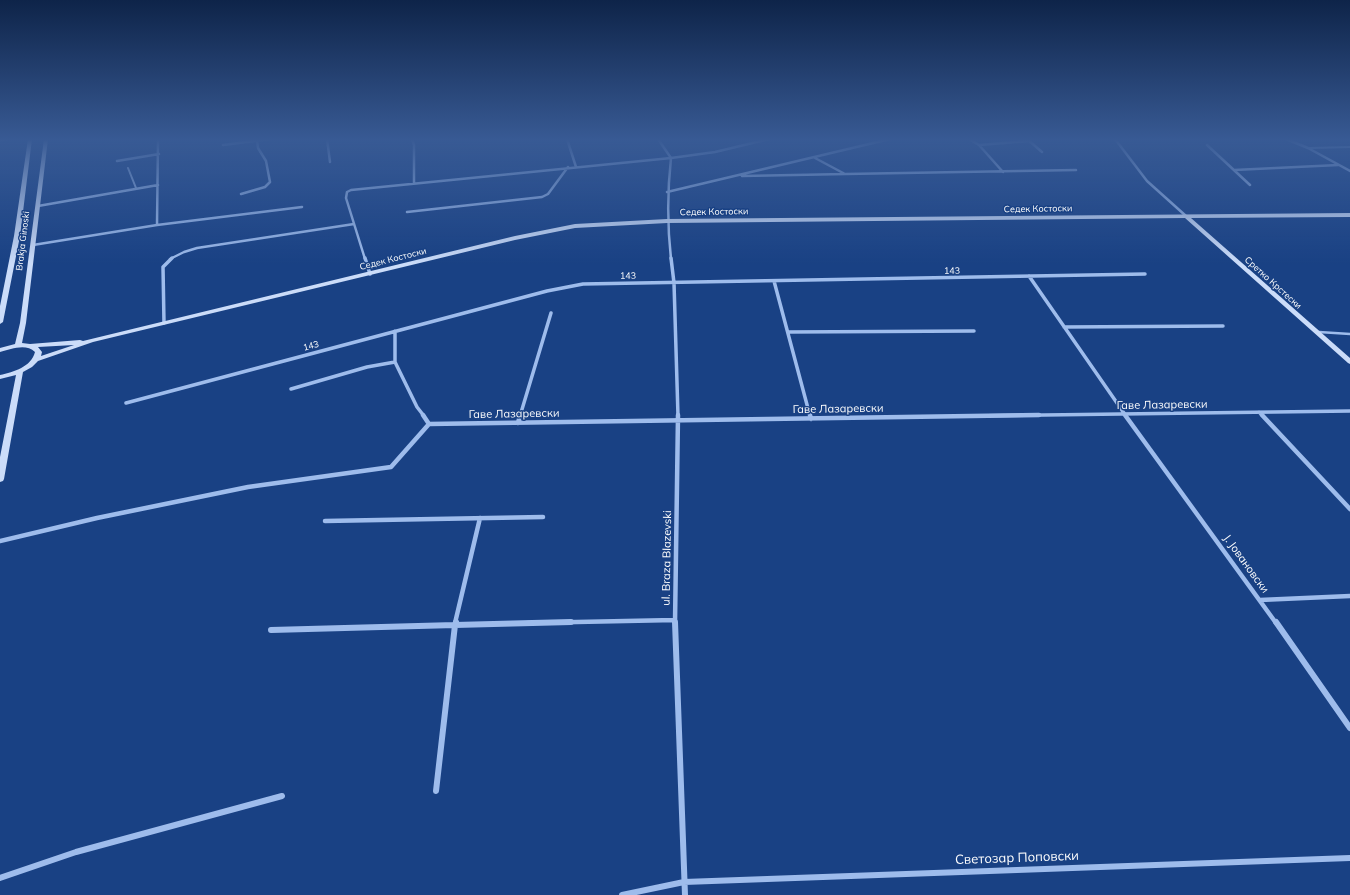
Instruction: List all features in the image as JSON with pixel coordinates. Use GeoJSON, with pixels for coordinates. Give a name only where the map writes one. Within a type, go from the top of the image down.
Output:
{"type":"FeatureCollection","features":[{"type":"Feature","properties":{"kind":"main road","name":"Brakja Ginoski"},"geometry":{"type":"LineString","coordinates":[[0,322],[17,236],[24,181]]}},
{"type":"Feature","properties":{"kind":"main road","name":"Brakja Ginoski"},"geometry":{"type":"LineString","coordinates":[[18,346],[23,323],[41,181]]}},
{"type":"Feature","properties":{"kind":"main road","name":"Седек Костоски"},"geometry":{"type":"LineString","coordinates":[[91,341],[547,230],[608,224],[667,221],[1350,215]]}},
{"type":"Feature","properties":{"kind":"main road","name":"Сретко Крстески"},"geometry":{"type":"LineString","coordinates":[[1186,216],[1350,362]]}},
{"type":"Feature","properties":{"kind":"main road"},"geometry":{"type":"LineString","coordinates":[[0,350],[18,346],[91,341]]}},
{"type":"Feature","properties":{"kind":"main road"},"geometry":{"type":"LineString","coordinates":[[0,377],[20,371],[35,360],[91,341]]}},
{"type":"Feature","properties":{"kind":"main road"},"geometry":{"type":"LineString","coordinates":[[31,346],[39,352],[35,360]]}},
{"type":"Feature","properties":{"kind":"main road"},"geometry":{"type":"LineString","coordinates":[[0,479],[20,371]]}},
{"type":"Feature","properties":{"kind":"street"},"geometry":{"type":"LineString","coordinates":[[157,225],[158,181]]}},
{"type":"Feature","properties":{"kind":"street"},"geometry":{"type":"LineString","coordinates":[[241,194],[265,187],[270,182],[269,181]]}},
{"type":"Feature","properties":{"kind":"street"},"geometry":{"type":"LineString","coordinates":[[370,274],[346,198],[347,192],[359,188],[435,181]]}},
{"type":"Feature","properties":{"kind":"street"},"geometry":{"type":"LineString","coordinates":[[407,212],[542,197],[548,194],[558,181]]}},
{"type":"Feature","properties":{"kind":"street","name":"ul. Braza Blazevski"},"geometry":{"type":"LineString","coordinates":[[668,181],[667,221],[674,283],[678,421],[675,620],[685,895]]}},
{"type":"Feature","properties":{"kind":"street"},"geometry":{"type":"LineString","coordinates":[[667,192],[716,181]]}},
{"type":"Feature","properties":{"kind":"street"},"geometry":{"type":"LineString","coordinates":[[1148,181],[1186,216]]}},
{"type":"Feature","properties":{"kind":"street"},"geometry":{"type":"LineString","coordinates":[[1245,181],[1250,185]]}},
{"type":"Feature","properties":{"kind":"street"},"geometry":{"type":"LineString","coordinates":[[38,206],[158,185]]}},
{"type":"Feature","properties":{"kind":"street"},"geometry":{"type":"LineString","coordinates":[[33,245],[157,225],[302,207]]}},
{"type":"Feature","properties":{"kind":"street"},"geometry":{"type":"LineString","coordinates":[[164,323],[163,266],[172,256],[192,249],[354,224]]}},
{"type":"Feature","properties":{"kind":"street","name":"143"},"geometry":{"type":"LineString","coordinates":[[126,403],[548,291],[583,284],[1145,274]]}},
{"type":"Feature","properties":{"kind":"street","name":"Ј. Јовановски"},"geometry":{"type":"LineString","coordinates":[[1029,276],[1124,414],[1260,600],[1350,728]]}},
{"type":"Feature","properties":{"kind":"street"},"geometry":{"type":"LineString","coordinates":[[774,281],[810,419]]}},
{"type":"Feature","properties":{"kind":"street"},"geometry":{"type":"LineString","coordinates":[[518,423],[551,313]]}},
{"type":"Feature","properties":{"kind":"street"},"geometry":{"type":"LineString","coordinates":[[1064,327],[1223,326]]}},
{"type":"Feature","properties":{"kind":"street"},"geometry":{"type":"LineString","coordinates":[[0,542],[97,518],[248,487],[391,467],[429,424],[417,407],[395,362],[395,331]]}},
{"type":"Feature","properties":{"kind":"street"},"geometry":{"type":"LineString","coordinates":[[788,332],[974,331]]}},
{"type":"Feature","properties":{"kind":"street"},"geometry":{"type":"LineString","coordinates":[[291,389],[367,367],[395,362]]}},
{"type":"Feature","properties":{"kind":"street","name":"Гаве Лазаревски"},"geometry":{"type":"LineString","coordinates":[[429,424],[1350,411]]}},
{"type":"Feature","properties":{"kind":"street"},"geometry":{"type":"LineString","coordinates":[[1260,412],[1350,509]]}},
{"type":"Feature","properties":{"kind":"street"},"geometry":{"type":"LineString","coordinates":[[325,521],[543,517]]}},
{"type":"Feature","properties":{"kind":"street"},"geometry":{"type":"LineString","coordinates":[[436,790],[455,625],[480,518]]}},
{"type":"Feature","properties":{"kind":"street"},"geometry":{"type":"LineString","coordinates":[[1260,600],[1350,596]]}},
{"type":"Feature","properties":{"kind":"street"},"geometry":{"type":"LineString","coordinates":[[271,630],[675,620]]}},
{"type":"Feature","properties":{"kind":"street"},"geometry":{"type":"LineString","coordinates":[[0,878],[76,852],[282,796]]}},
{"type":"Feature","properties":{"kind":"street","name":"Светозар Поповски"},"geometry":{"type":"LineString","coordinates":[[622,895],[684,882],[1350,858]]}},
{"type":"Feature","properties":{"kind":"lane"},"geometry":{"type":"LineString","coordinates":[[133,181],[136,188]]}},
{"type":"Feature","properties":{"kind":"lane"},"geometry":{"type":"LineString","coordinates":[[1315,332],[1350,334]]}}]}
